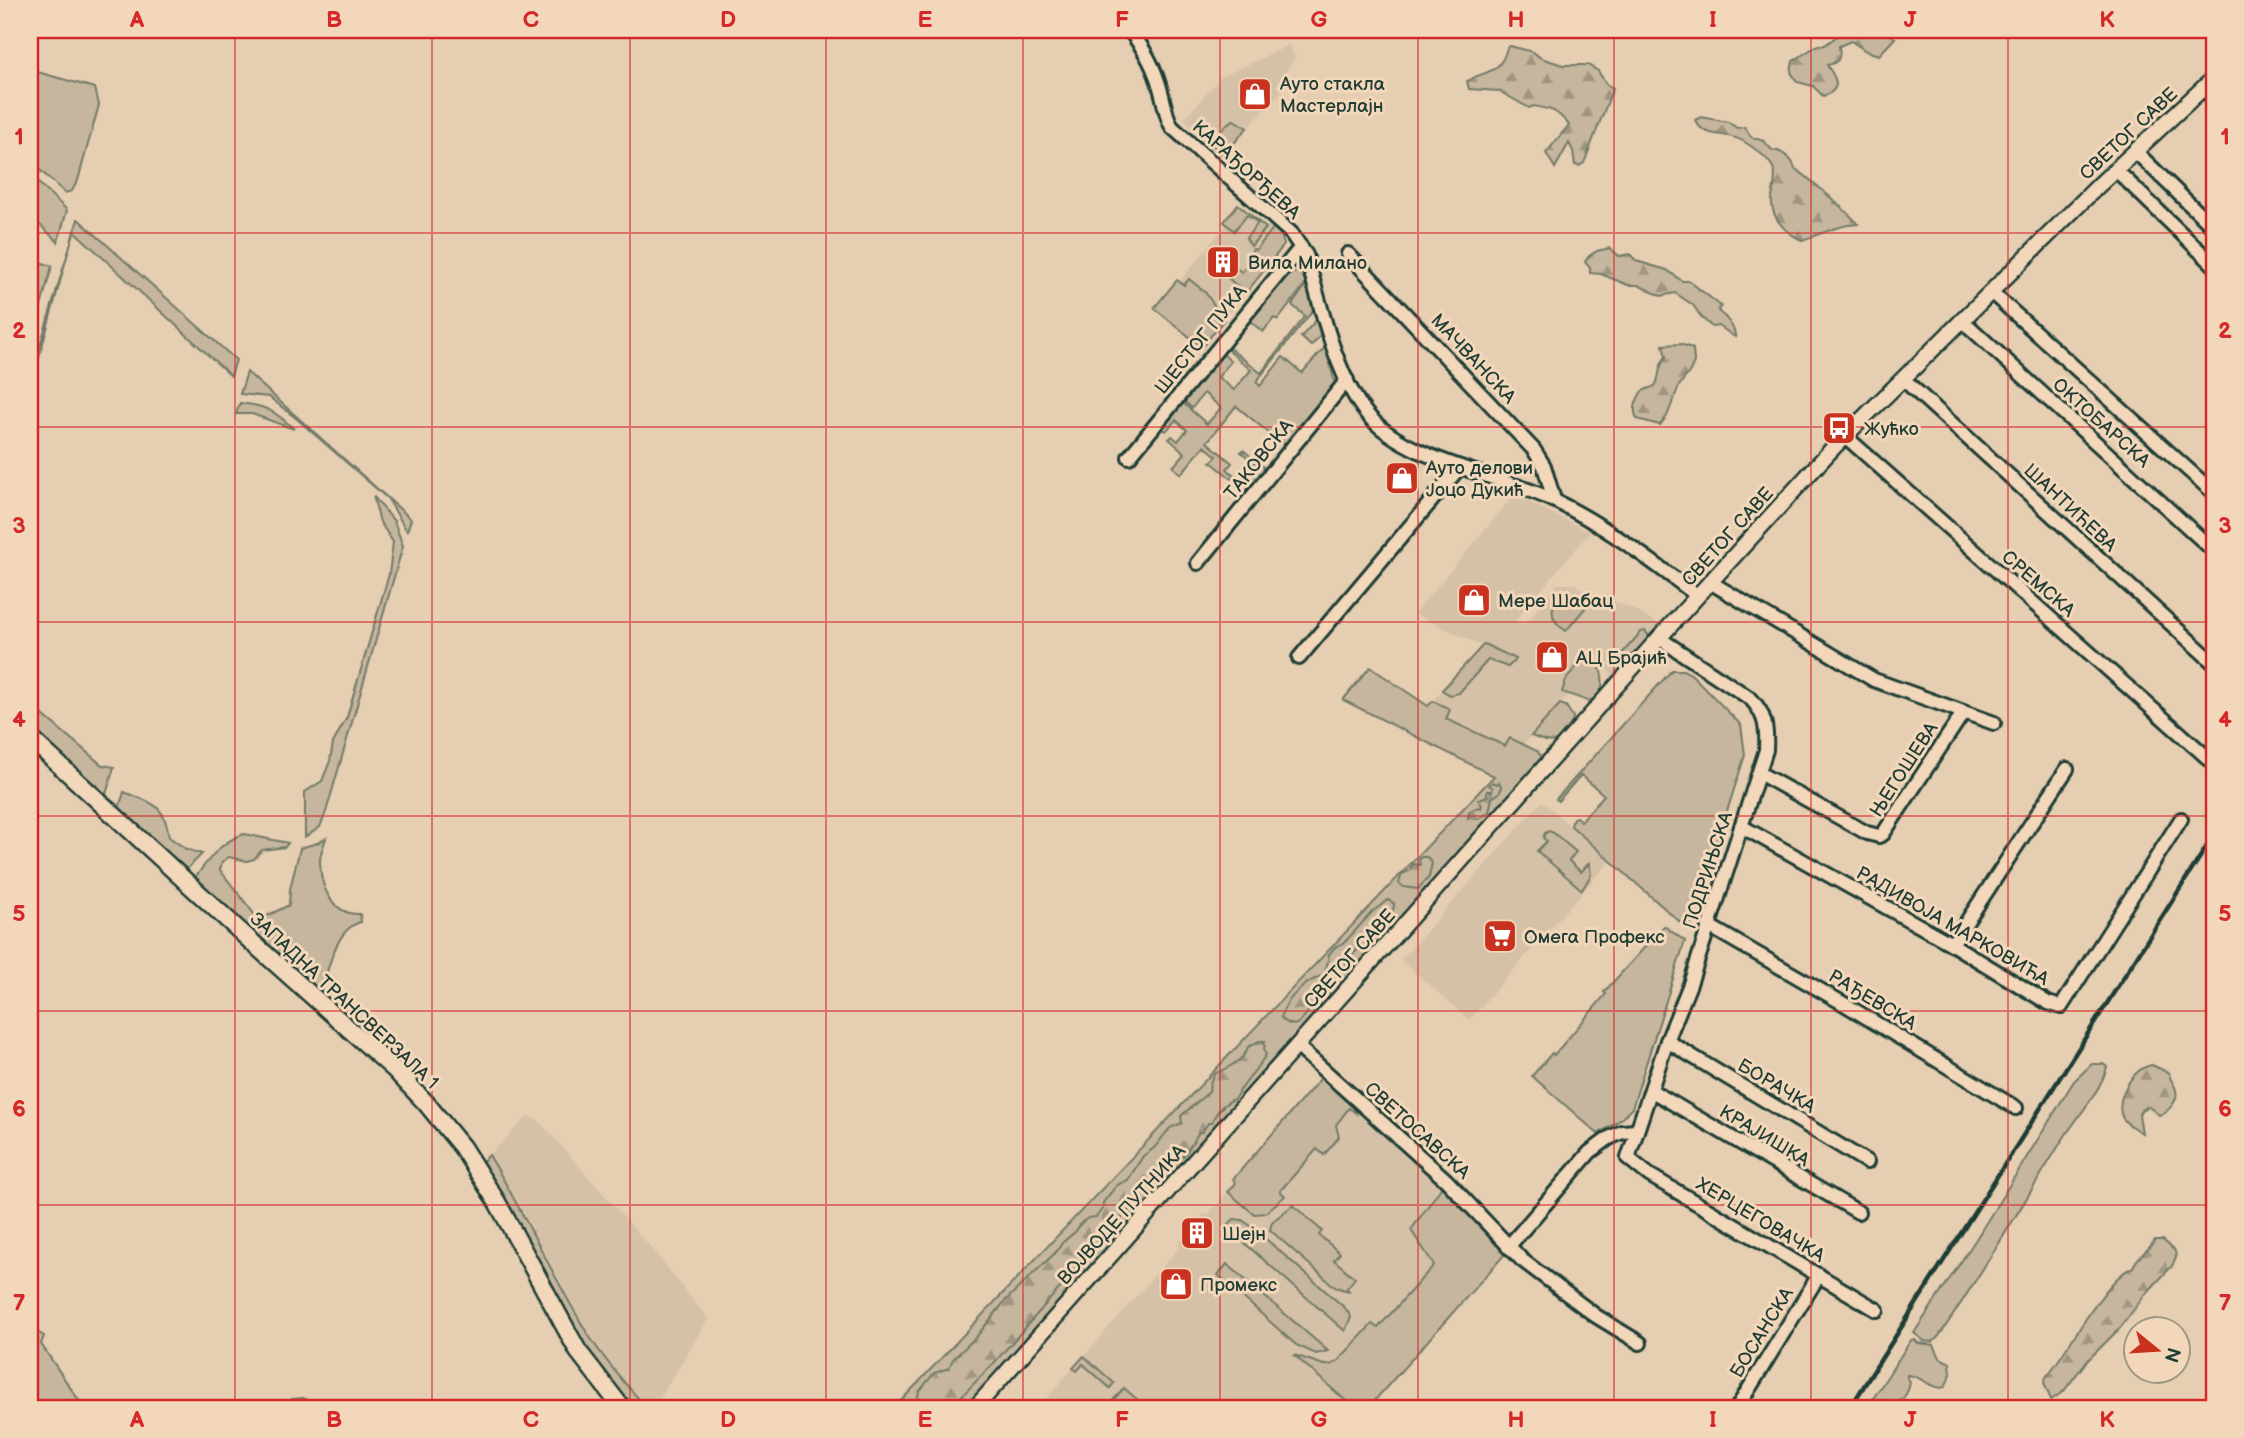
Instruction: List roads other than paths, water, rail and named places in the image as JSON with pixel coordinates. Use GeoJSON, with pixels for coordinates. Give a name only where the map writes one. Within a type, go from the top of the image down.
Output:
{"type":"FeatureCollection","features":[{"type":"Feature","properties":{"kind":"main road","name":"ЗАПАДНА ТРАНСВЕРЗАЛА 1"},"geometry":{"type":"LineString","coordinates":[[30,738],[395,1070],[426,1103],[462,1147],[497,1202],[578,1351],[622,1408]]}},
{"type":"Feature","properties":{"kind":"street","name":"КАРАЂОРЂЕВА"},"geometry":{"type":"LineString","coordinates":[[1129,30],[1154,67],[1167,119],[1172,127],[1292,233],[1306,255],[1329,332],[1347,380],[1366,413],[1380,426],[1432,456],[1554,500],[1619,537],[1698,596]]}},
{"type":"Feature","properties":{"kind":"street","name":"СВЕТОГ САВЕ"},"geometry":{"type":"LineString","coordinates":[[1297,1046],[1710,582],[1845,436],[2116,170],[2211,88]]}},
{"type":"Feature","properties":{"kind":"street"},"geometry":{"type":"LineString","coordinates":[[2136,152],[2214,228]]}},
{"type":"Feature","properties":{"kind":"street"},"geometry":{"type":"LineString","coordinates":[[2116,170],[2214,265]]}},
{"type":"Feature","properties":{"kind":"street","name":"ШЕСТОГ ПУКА"},"geometry":{"type":"LineString","coordinates":[[1129,457],[1301,247]]}},
{"type":"Feature","properties":{"kind":"street","name":"МАЧВАНСКА"},"geometry":{"type":"LineString","coordinates":[[1349,254],[1534,450],[1544,466],[1554,500]]}},
{"type":"Feature","properties":{"kind":"street"},"geometry":{"type":"LineString","coordinates":[[1992,293],[2214,493]]}},
{"type":"Feature","properties":{"kind":"street","name":"ОКТОБАРСКА"},"geometry":{"type":"LineString","coordinates":[[1963,321],[2214,551]]}},
{"type":"Feature","properties":{"kind":"street","name":"ШАНТИЋЕВА"},"geometry":{"type":"LineString","coordinates":[[1903,379],[2214,663]]}},
{"type":"Feature","properties":{"kind":"street","name":"ТАКОВСКА"},"geometry":{"type":"LineString","coordinates":[[1198,563],[1347,380]]}},
{"type":"Feature","properties":{"kind":"street","name":"СРЕМСКА"},"geometry":{"type":"LineString","coordinates":[[1845,436],[2208,759]]}},
{"type":"Feature","properties":{"kind":"street"},"geometry":{"type":"LineString","coordinates":[[1298,658],[1460,467]]}},
{"type":"Feature","properties":{"kind":"street","name":"ЊЕГОШЕВА"},"geometry":{"type":"LineString","coordinates":[[1710,582],[1874,680],[1994,723]]}},
{"type":"Feature","properties":{"kind":"street","name":"ПОДРИЊСКА"},"geometry":{"type":"LineString","coordinates":[[1628,1157],[1667,1041],[1690,984],[1766,750],[1767,728],[1760,709],[1751,699],[1660,638]]}},
{"type":"Feature","properties":{"kind":"street","name":"ЊЕГОШЕВА"},"geometry":{"type":"LineString","coordinates":[[1759,772],[1867,833],[1879,836],[1883,834],[1963,713]]}},
{"type":"Feature","properties":{"kind":"street"},"geometry":{"type":"LineString","coordinates":[[1952,944],[2067,769]]}},
{"type":"Feature","properties":{"kind":"street","name":"РАДИВОЈА МАРКОВИЋА"},"geometry":{"type":"LineString","coordinates":[[1741,826],[1952,944],[2048,1003],[2061,1007],[2181,819]]}},
{"type":"Feature","properties":{"kind":"street","name":"РАЂЕВСКА"},"geometry":{"type":"LineString","coordinates":[[1709,926],[1846,1005],[2015,1108]]}},
{"type":"Feature","properties":{"kind":"street","name":"БОРАЧКА"},"geometry":{"type":"LineString","coordinates":[[1667,1041],[1867,1162]]}},
{"type":"Feature","properties":{"kind":"street","name":"СВЕТОСАВСКА"},"geometry":{"type":"LineString","coordinates":[[1297,1046],[1446,1180],[1508,1247],[1549,1282],[1640,1343]]}},
{"type":"Feature","properties":{"kind":"street","name":"ВОЈВОДЕ ПУТНИКА"},"geometry":{"type":"LineString","coordinates":[[975,1408],[1297,1046]]}},
{"type":"Feature","properties":{"kind":"street","name":"КРАЈИШКА"},"geometry":{"type":"LineString","coordinates":[[1652,1091],[1858,1212]]}},
{"type":"Feature","properties":{"kind":"street"},"geometry":{"type":"LineString","coordinates":[[1508,1247],[1597,1146],[1622,1132],[1636,1130]]}},
{"type":"Feature","properties":{"kind":"street","name":"ХЕРЦЕГОВАЧКА"},"geometry":{"type":"LineString","coordinates":[[1628,1157],[1649,1175],[1877,1310]]}},
{"type":"Feature","properties":{"kind":"street","name":"БОСАНСКА"},"geometry":{"type":"LineString","coordinates":[[1737,1408],[1819,1275]]}},
{"type":"Feature","properties":{"kind":"railway"},"geometry":{"type":"LineString","coordinates":[[1850,1408],[2214,835]]}},
{"type":"Feature","properties":{"kind":"place","name":"Ауто стакла Мастерлајн"},"geometry":{"type":"Point","coordinates":[1255,94]}},
{"type":"Feature","properties":{"kind":"place","name":"Вила Милано"},"geometry":{"type":"Point","coordinates":[1223,262]}},
{"type":"Feature","properties":{"kind":"place","name":"Жућко"},"geometry":{"type":"Point","coordinates":[1839,428]}},
{"type":"Feature","properties":{"kind":"place","name":"Ауто делови Јоцо Дукић"},"geometry":{"type":"Point","coordinates":[1402,478]}},
{"type":"Feature","properties":{"kind":"place","name":"Мере Шабац"},"geometry":{"type":"Point","coordinates":[1474,600]}},
{"type":"Feature","properties":{"kind":"place","name":"АЦ Брајић"},"geometry":{"type":"Point","coordinates":[1552,657]}},
{"type":"Feature","properties":{"kind":"place","name":"Омега Профекс"},"geometry":{"type":"Point","coordinates":[1500,936]}},
{"type":"Feature","properties":{"kind":"place","name":"Шејн"},"geometry":{"type":"Point","coordinates":[1197,1233]}},
{"type":"Feature","properties":{"kind":"place","name":"Промекс"},"geometry":{"type":"Point","coordinates":[1176,1284]}}]}
